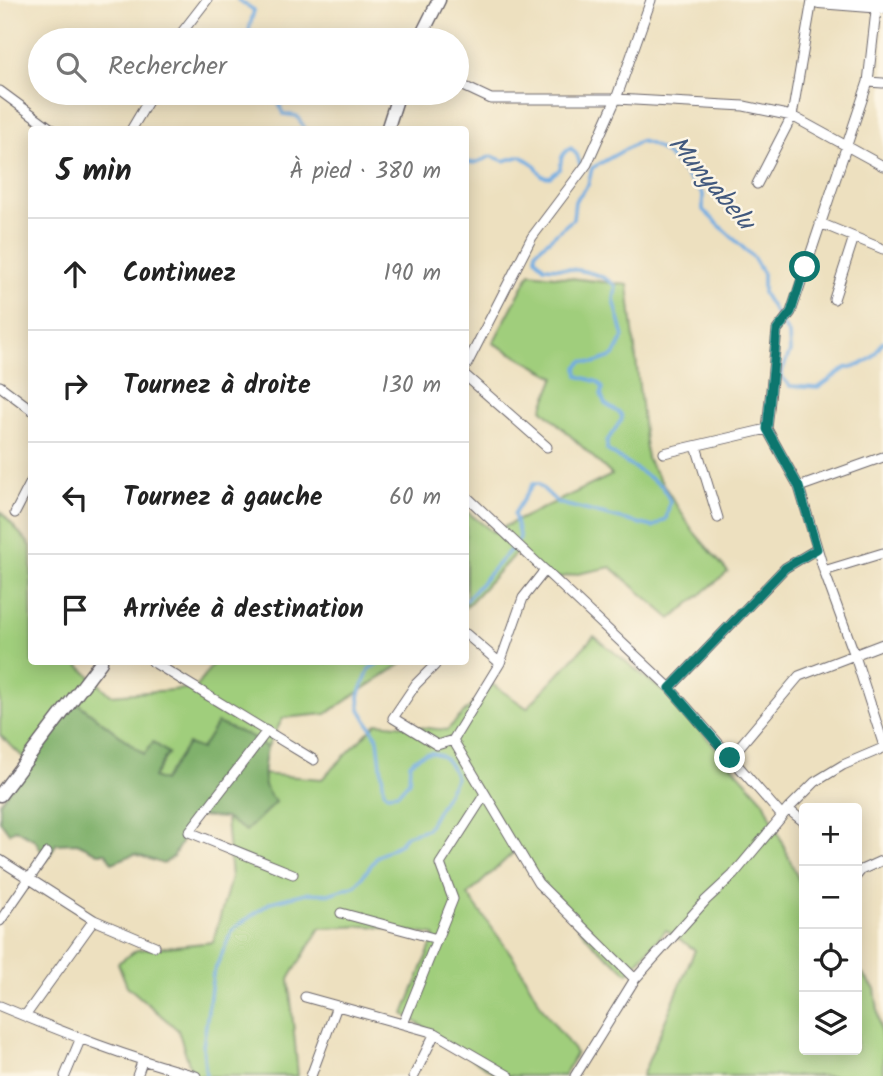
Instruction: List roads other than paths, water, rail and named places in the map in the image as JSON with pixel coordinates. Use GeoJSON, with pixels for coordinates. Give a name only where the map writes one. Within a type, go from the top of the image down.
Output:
{"type":"FeatureCollection","features":[{"type":"Feature","properties":{"kind":"highway"},"geometry":{"type":"LineString","coordinates":[[819,0],[879,3]]}},
{"type":"Feature","properties":{"kind":"street"},"geometry":{"type":"LineString","coordinates":[[185,28],[207,0]]}},
{"type":"Feature","properties":{"kind":"street"},"geometry":{"type":"LineString","coordinates":[[425,28],[439,0]]}},
{"type":"Feature","properties":{"kind":"street"},"geometry":{"type":"LineString","coordinates":[[469,360],[532,237],[584,168],[616,99],[651,0]]}},
{"type":"Feature","properties":{"kind":"street"},"geometry":{"type":"LineString","coordinates":[[757,184],[792,116],[812,0]]}},
{"type":"Feature","properties":{"kind":"street"},"geometry":{"type":"LineString","coordinates":[[879,3],[868,82],[791,312],[777,330],[767,429],[799,487],[824,571],[883,743]]}},
{"type":"Feature","properties":{"kind":"street"},"geometry":{"type":"LineString","coordinates":[[868,82],[883,83]]}},
{"type":"Feature","properties":{"kind":"street"},"geometry":{"type":"LineString","coordinates":[[469,89],[491,99],[616,99],[744,106],[792,116],[883,166]]}},
{"type":"Feature","properties":{"kind":"street"},"geometry":{"type":"LineString","coordinates":[[0,91],[48,126]]}},
{"type":"Feature","properties":{"kind":"street"},"geometry":{"type":"LineString","coordinates":[[133,126],[146,105]]}},
{"type":"Feature","properties":{"kind":"street"},"geometry":{"type":"LineString","coordinates":[[388,126],[395,105]]}},
{"type":"Feature","properties":{"kind":"street"},"geometry":{"type":"LineString","coordinates":[[820,223],[883,249]]}},
{"type":"Feature","properties":{"kind":"street"},"geometry":{"type":"LineString","coordinates":[[834,299],[854,237]]}},
{"type":"Feature","properties":{"kind":"street"},"geometry":{"type":"LineString","coordinates":[[469,379],[547,447]]}},
{"type":"Feature","properties":{"kind":"street"},"geometry":{"type":"LineString","coordinates":[[0,387],[28,407]]}},
{"type":"Feature","properties":{"kind":"street"},"geometry":{"type":"LineString","coordinates":[[664,453],[767,429]]}},
{"type":"Feature","properties":{"kind":"street"},"geometry":{"type":"LineString","coordinates":[[696,446],[718,518]]}},
{"type":"Feature","properties":{"kind":"street"},"geometry":{"type":"LineString","coordinates":[[799,487],[883,457]]}},
{"type":"Feature","properties":{"kind":"street"},"geometry":{"type":"LineString","coordinates":[[15,513],[28,488]]}},
{"type":"Feature","properties":{"kind":"street"},"geometry":{"type":"LineString","coordinates":[[469,499],[670,688],[730,758],[785,813],[799,820]]}},
{"type":"Feature","properties":{"kind":"street"},"geometry":{"type":"LineString","coordinates":[[670,688],[785,568],[817,549]]}},
{"type":"Feature","properties":{"kind":"street"},"geometry":{"type":"LineString","coordinates":[[824,571],[883,553]]}},
{"type":"Feature","properties":{"kind":"street"},"geometry":{"type":"LineString","coordinates":[[435,665],[416,684],[393,719],[437,746],[453,740],[500,663],[523,598],[545,570]]}},
{"type":"Feature","properties":{"kind":"street"},"geometry":{"type":"LineString","coordinates":[[469,637],[500,663]]}},
{"type":"Feature","properties":{"kind":"street"},"geometry":{"type":"LineString","coordinates":[[730,758],[799,676],[883,644]]}},
{"type":"Feature","properties":{"kind":"street"},"geometry":{"type":"LineString","coordinates":[[0,794],[99,665]]}},
{"type":"Feature","properties":{"kind":"street"},"geometry":{"type":"LineString","coordinates":[[158,665],[314,760]]}},
{"type":"Feature","properties":{"kind":"street"},"geometry":{"type":"LineString","coordinates":[[267,731],[189,832],[293,874]]}},
{"type":"Feature","properties":{"kind":"street"},"geometry":{"type":"LineString","coordinates":[[453,740],[538,883],[635,979]]}},
{"type":"Feature","properties":{"kind":"street"},"geometry":{"type":"LineString","coordinates":[[575,1076],[635,979],[706,900],[733,875],[785,813],[815,782],[842,765],[883,748]]}},
{"type":"Feature","properties":{"kind":"street"},"geometry":{"type":"LineString","coordinates":[[403,1024],[453,899],[440,864],[485,794]]}},
{"type":"Feature","properties":{"kind":"street"},"geometry":{"type":"LineString","coordinates":[[0,921],[47,853]]}},
{"type":"Feature","properties":{"kind":"street"},"geometry":{"type":"LineString","coordinates":[[0,860],[94,920],[155,946]]}},
{"type":"Feature","properties":{"kind":"street"},"geometry":{"type":"LineString","coordinates":[[862,869],[883,860]]}},
{"type":"Feature","properties":{"kind":"street"},"geometry":{"type":"LineString","coordinates":[[341,913],[437,939]]}},
{"type":"Feature","properties":{"kind":"street"},"geometry":{"type":"LineString","coordinates":[[25,1016],[94,920]]}},
{"type":"Feature","properties":{"kind":"street"},"geometry":{"type":"LineString","coordinates":[[306,997],[435,1033],[509,1076]]}},
{"type":"Feature","properties":{"kind":"street"},"geometry":{"type":"LineString","coordinates":[[0,1006],[80,1040],[142,1062],[196,1076]]}},
{"type":"Feature","properties":{"kind":"street"},"geometry":{"type":"LineString","coordinates":[[311,1076],[337,1006]]}},
{"type":"Feature","properties":{"kind":"street"},"geometry":{"type":"LineString","coordinates":[[414,1076],[435,1033]]}},
{"type":"Feature","properties":{"kind":"street"},"geometry":{"type":"LineString","coordinates":[[65,1076],[80,1040]]}},
{"type":"Feature","properties":{"kind":"street"},"geometry":{"type":"LineString","coordinates":[[136,1076],[142,1062]]}},
{"type":"Feature","properties":{"kind":"waterway","name":"Munyabelu"},"geometry":{"type":"LineString","coordinates":[[238,0],[254,10],[250,28]]}},
{"type":"Feature","properties":{"kind":"waterway","name":"Munyabelu"},"geometry":{"type":"LineString","coordinates":[[280,105],[283,114],[297,116],[303,126]]}},
{"type":"Feature","properties":{"kind":"waterway","name":"Munyabelu"},"geometry":{"type":"LineString","coordinates":[[592,168],[640,141],[668,155],[703,194],[703,210],[753,257],[763,274],[763,293],[789,335],[790,352],[780,375],[790,386],[818,388],[846,368],[860,365],[872,358],[883,342]]}},
{"type":"Feature","properties":{"kind":"waterway","name":"Munyabelu"},"geometry":{"type":"LineString","coordinates":[[469,162],[475,163],[492,156],[504,161],[521,156],[535,165],[542,176],[550,177],[560,169],[563,154],[571,148],[581,167]]}},
{"type":"Feature","properties":{"kind":"waterway"},"geometry":{"type":"LineString","coordinates":[[469,597],[520,539],[514,514],[533,484],[538,484],[558,503],[653,527],[666,519],[670,501],[662,486],[607,450],[607,441],[622,419],[621,414],[605,404],[601,394],[603,388],[598,382],[578,376],[577,367],[583,361],[594,363],[614,356],[624,337],[614,300],[616,286],[591,273],[544,267],[536,258],[536,251],[573,219],[575,201],[588,185],[592,168]]}},
{"type":"Feature","properties":{"kind":"waterway"},"geometry":{"type":"LineString","coordinates":[[206,1076],[203,1047],[213,974],[233,929],[271,902],[306,893],[329,894],[356,885],[378,856],[398,845],[407,835],[427,829],[456,778],[443,757],[424,754],[410,764],[409,781],[398,793],[387,794],[384,791],[378,739],[360,709],[359,696],[369,669],[375,665]]}}]}
